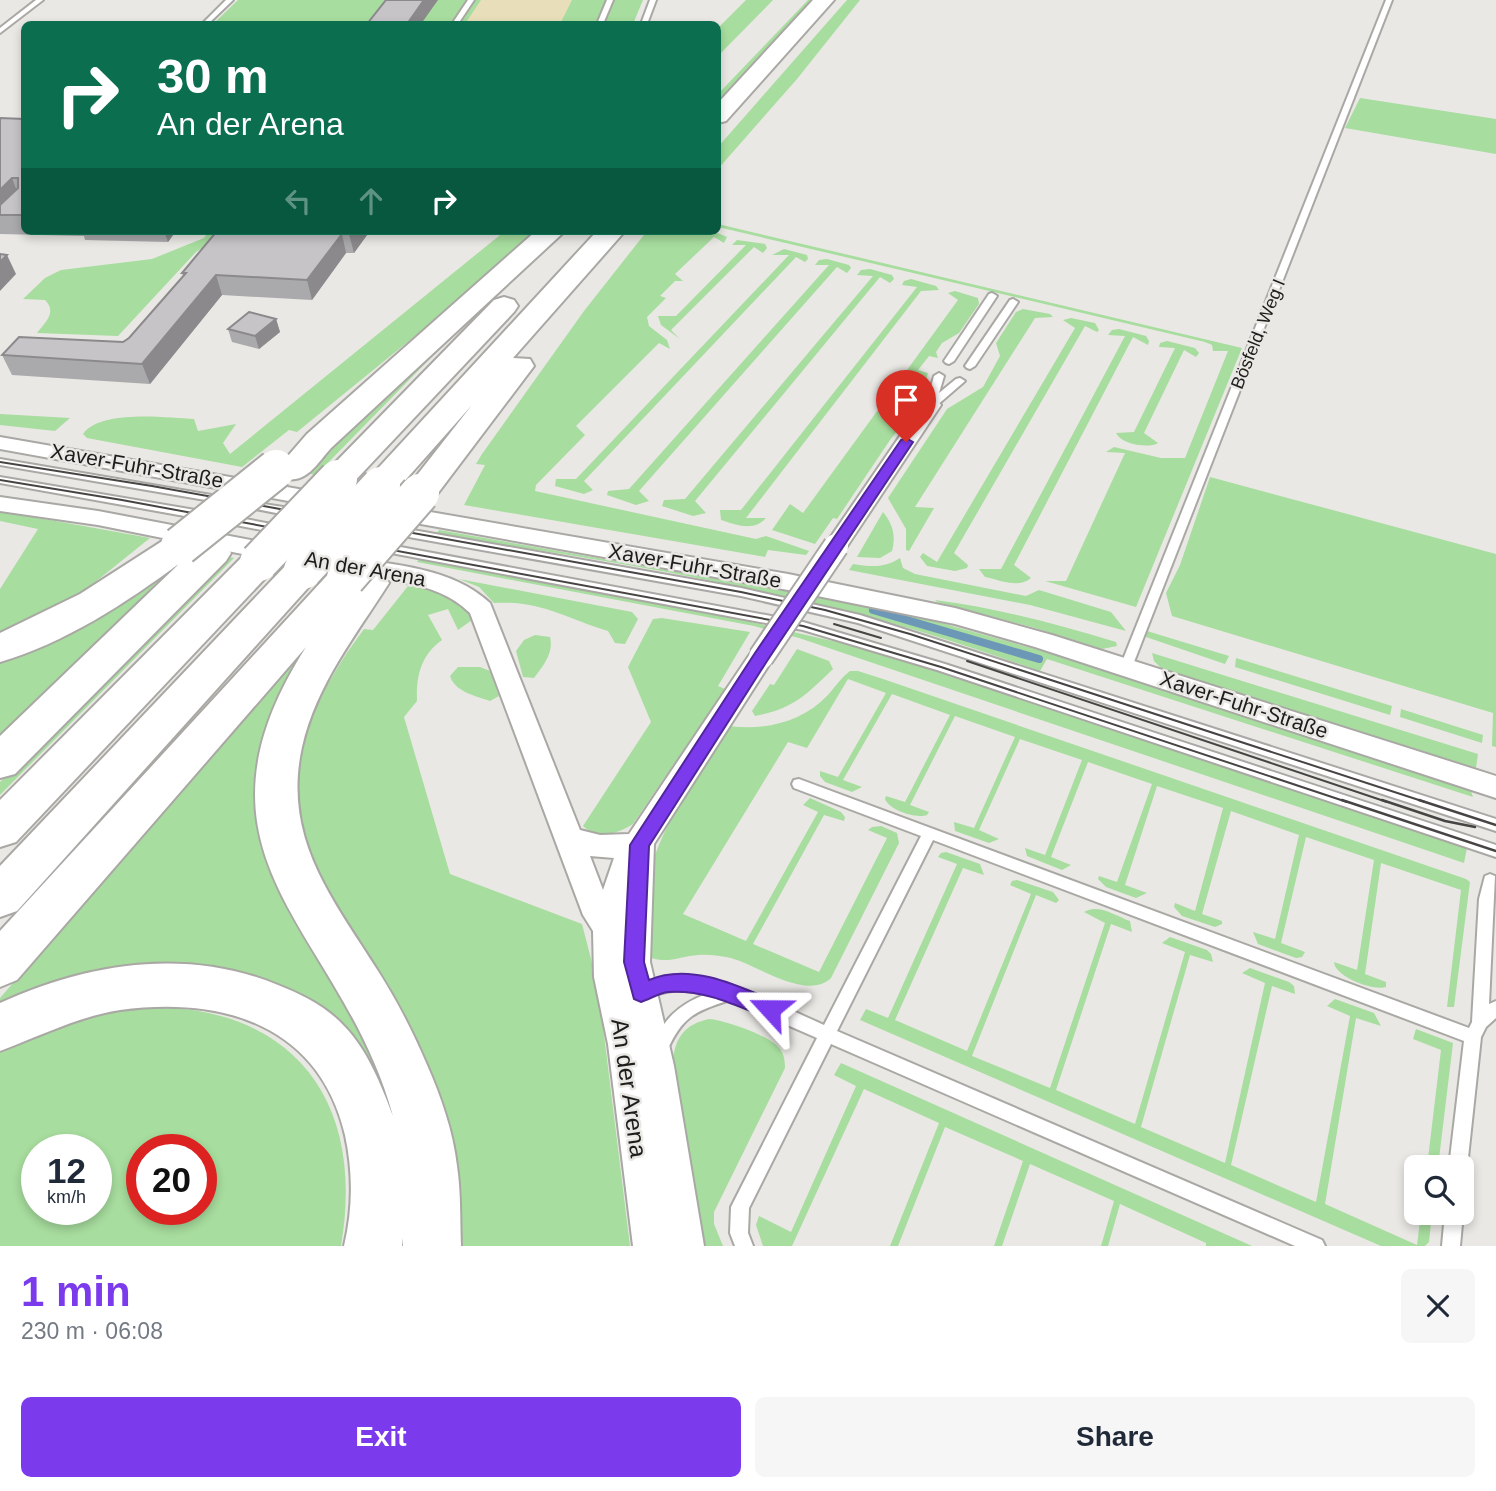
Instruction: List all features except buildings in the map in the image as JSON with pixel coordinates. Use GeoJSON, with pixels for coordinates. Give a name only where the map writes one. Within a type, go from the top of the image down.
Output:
{"type":"FeatureCollection","features":[{"type":"Feature","properties":{"kind":"highway"},"geometry":{"type":"LineString","coordinates":[[769,29],[797,0]]}},
{"type":"Feature","properties":{"kind":"highway"},"geometry":{"type":"LineString","coordinates":[[721,113],[824,0]]}},
{"type":"Feature","properties":{"kind":"highway"},"geometry":{"type":"LineString","coordinates":[[0,762],[197,550],[548,235]]}},
{"type":"Feature","properties":{"kind":"highway"},"geometry":{"type":"LineString","coordinates":[[0,829],[572,235]]}},
{"type":"Feature","properties":{"kind":"highway"},"geometry":{"type":"LineString","coordinates":[[0,897],[309,547],[380,486],[608,235]]}},
{"type":"Feature","properties":{"kind":"highway"},"geometry":{"type":"LineString","coordinates":[[0,965],[355,561],[427,494],[498,410],[507,382],[585,281],[609,235]]}},
{"type":"Feature","properties":{"kind":"highway"},"geometry":{"type":"LineString","coordinates":[[0,648],[55,624],[197,550]]}},
{"type":"Feature","properties":{"kind":"highway"},"geometry":{"type":"LineString","coordinates":[[355,561],[311,672],[293,707],[280,760],[276,808],[283,843],[296,875],[330,938],[373,1007],[399,1059],[416,1107],[429,1166],[432,1246]]}},
{"type":"Feature","properties":{"kind":"highway"},"geometry":{"type":"LineString","coordinates":[[0,1028],[20,1017],[66,1000],[107,990],[152,984],[195,986],[234,992],[267,1003],[299,1020],[321,1037],[339,1058],[363,1108],[375,1146],[379,1192],[373,1246]]}},
{"type":"Feature","properties":{"kind":"street","name":"An der Arena"},"geometry":{"type":"LineString","coordinates":[[651,1246],[624,1044],[611,977],[608,931],[625,867],[761,657],[931,405]]}},
{"type":"Feature","properties":{"kind":"street","name":"Xaver-Fuhr-Straße"},"geometry":{"type":"LineString","coordinates":[[0,443],[886,600],[955,615],[1126,667],[1496,787]]}},
{"type":"Feature","properties":{"kind":"street","name":"An der Arena"},"geometry":{"type":"LineString","coordinates":[[0,503],[98,518],[429,580],[463,592],[481,609],[598,915],[638,977]]}},
{"type":"Feature","properties":{"kind":"street"},"geometry":{"type":"LineString","coordinates":[[568,838],[600,847],[640,845]]}},
{"type":"Feature","properties":{"kind":"street","name":"An der Arena"},"geometry":{"type":"LineString","coordinates":[[640,845],[638,977],[657,1066],[686,1246]]}},
{"type":"Feature","properties":{"kind":"lane"},"geometry":{"type":"LineString","coordinates":[[0,31],[40,0]]}},
{"type":"Feature","properties":{"kind":"lane"},"geometry":{"type":"LineString","coordinates":[[208,21],[230,0]]}},
{"type":"Feature","properties":{"kind":"lane"},"geometry":{"type":"LineString","coordinates":[[457,21],[471,0]]}},
{"type":"Feature","properties":{"kind":"lane"},"geometry":{"type":"LineString","coordinates":[[601,21],[610,0]]}},
{"type":"Feature","properties":{"kind":"lane"},"geometry":{"type":"LineString","coordinates":[[645,21],[653,0]]}},
{"type":"Feature","properties":{"kind":"lane","name":"Bösfeld, Weg I"},"geometry":{"type":"LineString","coordinates":[[1126,667],[1389,0]]}},
{"type":"Feature","properties":{"kind":"lane"},"geometry":{"type":"LineString","coordinates":[[949,361],[992,296]]}},
{"type":"Feature","properties":{"kind":"lane"},"geometry":{"type":"LineString","coordinates":[[970,366],[1013,302]]}},
{"type":"Feature","properties":{"kind":"lane","name":"An der Arena"},"geometry":{"type":"LineString","coordinates":[[931,405],[939,376]]}},
{"type":"Feature","properties":{"kind":"lane","name":"An der Arena"},"geometry":{"type":"LineString","coordinates":[[931,405],[960,381]]}},
{"type":"Feature","properties":{"kind":"lane"},"geometry":{"type":"LineString","coordinates":[[0,462],[314,516]]}},
{"type":"Feature","properties":{"kind":"lane"},"geometry":{"type":"LineString","coordinates":[[0,480],[309,547],[355,561],[803,626],[941,667],[1496,851]]}},
{"type":"Feature","properties":{"kind":"lane"},"geometry":{"type":"LineString","coordinates":[[328,519],[741,592],[825,610],[922,637],[1496,825]]}},
{"type":"Feature","properties":{"kind":"lane"},"geometry":{"type":"LineString","coordinates":[[799,785],[1477,1029]]}},
{"type":"Feature","properties":{"kind":"lane"},"geometry":{"type":"LineString","coordinates":[[744,1246],[739,1233],[740,1207],[929,833]]}},
{"type":"Feature","properties":{"kind":"lane"},"geometry":{"type":"LineString","coordinates":[[1460,1155],[1477,1029],[1486,900],[1490,880]]}},
{"type":"Feature","properties":{"kind":"lane"},"geometry":{"type":"LineString","coordinates":[[624,1044],[638,977],[664,983],[686,983],[732,993],[1316,1246]]}},
{"type":"Feature","properties":{"kind":"lane"},"geometry":{"type":"LineString","coordinates":[[657,1066],[661,1044],[682,1012],[700,1002],[732,993]]}},
{"type":"Feature","properties":{"kind":"lane"},"geometry":{"type":"LineString","coordinates":[[1477,1029],[1496,1008]]}},
{"type":"Feature","properties":{"kind":"lane"},"geometry":{"type":"LineString","coordinates":[[1451,1246],[1453,1225]]}},
{"type":"Feature","properties":{"kind":"green space"},"geometry":{"type":"Polygon","coordinates":[[[238,0],[643,0],[634,21],[216,21],[238,0]]]}},
{"type":"Feature","properties":{"kind":"green space"},"geometry":{"type":"Polygon","coordinates":[[[746,0],[773,0],[721,53],[721,25],[746,0]]]}},
{"type":"Feature","properties":{"kind":"green space"},"geometry":{"type":"Polygon","coordinates":[[[808,0],[813,0],[721,100],[721,91],[808,0]]]}},
{"type":"Feature","properties":{"kind":"green space"},"geometry":{"type":"Polygon","coordinates":[[[847,0],[860,0],[797,79],[721,166],[721,144],[847,0]]]}},
{"type":"Feature","properties":{"kind":"green space"},"geometry":{"type":"Polygon","coordinates":[[[1360,98],[1496,119],[1496,154],[1345,128],[1360,98]]]}},
{"type":"Feature","properties":{"kind":"green space"},"geometry":{"type":"Polygon","coordinates":[[[721,225],[1242,348],[1136,607],[1045,581],[1066,581],[1125,453],[1106,452],[1114,447],[1161,458],[1185,458],[1228,351],[1213,351],[1212,345],[721,228],[721,225]]]}},
{"type":"Feature","properties":{"kind":"green space"},"geometry":{"type":"Polygon","coordinates":[[[721,234],[727,237],[724,243],[714,237],[675,274],[683,281],[675,281],[660,296],[666,298],[647,317],[649,326],[667,340],[670,349],[659,343],[576,426],[585,435],[536,485],[535,491],[756,539],[766,536],[809,551],[806,555],[768,550],[765,557],[464,505],[485,465],[476,464],[482,454],[584,311],[644,235],[721,234]]]}},
{"type":"Feature","properties":{"kind":"green space"},"geometry":{"type":"Polygon","coordinates":[[[206,235],[222,235],[196,252],[118,336],[37,333],[49,317],[48,304],[45,300],[23,299],[45,278],[61,270],[152,259],[206,235]]]}},
{"type":"Feature","properties":{"kind":"green space"},"geometry":{"type":"Polygon","coordinates":[[[500,235],[530,235],[431,323],[297,432],[289,430],[242,467],[87,438],[83,434],[92,426],[119,418],[194,419],[198,431],[236,424],[223,443],[230,454],[500,235]]]}},
{"type":"Feature","properties":{"kind":"green space"},"geometry":{"type":"Polygon","coordinates":[[[737,240],[765,244],[767,248],[763,253],[754,247],[671,330],[680,339],[661,325],[658,316],[676,316],[746,245],[732,245],[737,240]]]}},
{"type":"Feature","properties":{"kind":"green space"},"geometry":{"type":"Polygon","coordinates":[[[784,249],[807,255],[808,259],[805,262],[796,257],[584,481],[593,490],[584,494],[555,486],[556,479],[576,479],[789,255],[772,255],[784,249]]]}},
{"type":"Feature","properties":{"kind":"green space"},"geometry":{"type":"Polygon","coordinates":[[[827,259],[849,265],[851,268],[847,273],[837,267],[639,491],[649,501],[636,505],[607,495],[608,491],[629,489],[829,265],[815,265],[819,260],[827,259]]]}},
{"type":"Feature","properties":{"kind":"green space"},"geometry":{"type":"Polygon","coordinates":[[[870,269],[892,275],[894,279],[890,283],[880,277],[695,501],[706,513],[693,516],[662,506],[664,500],[685,499],[873,276],[857,275],[861,270],[870,269]]]}},
{"type":"Feature","properties":{"kind":"green space"},"geometry":{"type":"Polygon","coordinates":[[[911,279],[936,286],[939,290],[921,291],[746,518],[766,518],[751,526],[721,520],[720,510],[741,510],[917,287],[902,285],[904,281],[911,279]]]}},
{"type":"Feature","properties":{"kind":"green space"},"geometry":{"type":"Polygon","coordinates":[[[955,291],[978,298],[979,304],[959,333],[942,343],[936,352],[938,358],[929,356],[918,370],[928,373],[920,403],[890,440],[837,519],[833,518],[815,544],[772,530],[790,504],[803,513],[958,300],[948,293],[955,291]]]}},
{"type":"Feature","properties":{"kind":"green space"},"geometry":{"type":"Polygon","coordinates":[[[1023,309],[1050,314],[1053,317],[1035,318],[915,507],[934,508],[909,551],[906,550],[906,529],[888,498],[947,409],[983,387],[1000,356],[996,343],[1016,312],[1023,309]]]}},
{"type":"Feature","properties":{"kind":"green space"},"geometry":{"type":"Polygon","coordinates":[[[1071,318],[1095,323],[1099,330],[1097,332],[1085,326],[954,553],[968,565],[967,568],[955,571],[927,566],[920,557],[923,553],[937,562],[1075,328],[1063,320],[1071,318]]]}},
{"type":"Feature","properties":{"kind":"green space"},"geometry":{"type":"Polygon","coordinates":[[[460,328],[316,475],[305,473],[374,403],[460,328]]]}},
{"type":"Feature","properties":{"kind":"green space"},"geometry":{"type":"Polygon","coordinates":[[[1119,329],[1146,336],[1148,345],[1133,337],[1014,565],[1031,578],[1015,583],[985,577],[979,569],[1001,569],[1125,336],[1108,335],[1112,330],[1119,329]]]}},
{"type":"Feature","properties":{"kind":"green space"},"geometry":{"type":"Polygon","coordinates":[[[1167,341],[1195,348],[1199,353],[1196,357],[1184,350],[1144,433],[1158,443],[1148,446],[1129,443],[1116,433],[1134,432],[1175,348],[1159,347],[1160,343],[1167,341]]]}},
{"type":"Feature","properties":{"kind":"green space"},"geometry":{"type":"Polygon","coordinates":[[[0,414],[70,418],[55,431],[0,425],[0,414]]]}},
{"type":"Feature","properties":{"kind":"green space"},"geometry":{"type":"Polygon","coordinates":[[[1210,477],[1496,554],[1496,747],[1492,746],[1493,713],[1172,616],[1166,593],[1180,565],[1210,477]]]}},
{"type":"Feature","properties":{"kind":"green space"},"geometry":{"type":"Polygon","coordinates":[[[0,511],[150,538],[94,583],[100,587],[0,636],[0,589],[38,529],[0,521],[0,511]]]}},
{"type":"Feature","properties":{"kind":"green space"},"geometry":{"type":"Polygon","coordinates":[[[883,512],[893,530],[892,551],[880,558],[857,557],[883,512]]]}},
{"type":"Feature","properties":{"kind":"green space"},"geometry":{"type":"Polygon","coordinates":[[[439,530],[898,611],[1071,659],[1462,785],[1471,791],[1473,797],[1047,659],[1040,671],[903,626],[773,594],[604,561],[436,535],[439,530]]]}},
{"type":"Feature","properties":{"kind":"green space"},"geometry":{"type":"Polygon","coordinates":[[[224,556],[234,558],[0,795],[0,782],[224,556]]]}},
{"type":"Feature","properties":{"kind":"green space"},"geometry":{"type":"Polygon","coordinates":[[[420,558],[712,613],[871,650],[1467,848],[1464,863],[799,638],[754,626],[417,562],[420,558]]]}},
{"type":"Feature","properties":{"kind":"green space"},"geometry":{"type":"Polygon","coordinates":[[[900,558],[903,568],[915,574],[1026,596],[1039,590],[1111,612],[1126,631],[1030,605],[849,570],[853,564],[878,566],[900,558]]]}},
{"type":"Feature","properties":{"kind":"green space"},"geometry":{"type":"Polygon","coordinates":[[[179,564],[181,566],[0,746],[0,656],[179,564]]]}},
{"type":"Feature","properties":{"kind":"green space"},"geometry":{"type":"Polygon","coordinates":[[[459,579],[632,612],[638,619],[625,644],[615,643],[608,631],[552,611],[526,604],[494,603],[479,587],[459,579]]]}},
{"type":"Feature","properties":{"kind":"green space"},"geometry":{"type":"Polygon","coordinates":[[[408,586],[437,592],[453,599],[472,620],[458,630],[448,609],[428,615],[442,640],[429,652],[421,667],[417,701],[404,717],[450,874],[582,924],[598,986],[630,1246],[456,1246],[443,1115],[431,1073],[397,1001],[340,911],[309,855],[300,825],[297,795],[299,765],[316,708],[330,680],[364,629],[373,630],[408,586]]]}},
{"type":"Feature","properties":{"kind":"green space"},"geometry":{"type":"Polygon","coordinates":[[[935,600],[981,607],[1049,623],[1116,642],[1117,646],[1102,649],[935,600]]]}},
{"type":"Feature","properties":{"kind":"green space"},"geometry":{"type":"Polygon","coordinates":[[[662,618],[750,632],[718,686],[725,689],[633,824],[614,833],[595,833],[583,826],[651,722],[628,667],[653,619],[662,618]]]}},
{"type":"Feature","properties":{"kind":"green space"},"geometry":{"type":"Polygon","coordinates":[[[322,627],[268,753],[387,1075],[414,1246],[388,1246],[390,1237],[293,998],[0,1014],[0,998],[322,627]]]}},
{"type":"Feature","properties":{"kind":"green space"},"geometry":{"type":"Polygon","coordinates":[[[1147,631],[1229,656],[1225,664],[1146,637],[1147,631]]]}},
{"type":"Feature","properties":{"kind":"green space"},"geometry":{"type":"Polygon","coordinates":[[[535,635],[550,637],[549,654],[534,678],[523,677],[516,651],[524,640],[535,635]]]}},
{"type":"Feature","properties":{"kind":"green space"},"geometry":{"type":"Polygon","coordinates":[[[797,649],[829,661],[833,669],[798,700],[755,716],[752,711],[770,684],[774,685],[797,649]]]}},
{"type":"Feature","properties":{"kind":"green space"},"geometry":{"type":"Polygon","coordinates":[[[1152,653],[1478,754],[1476,768],[1162,669],[1154,661],[1152,653]]]}},
{"type":"Feature","properties":{"kind":"green space"},"geometry":{"type":"Polygon","coordinates":[[[1236,658],[1392,706],[1390,715],[1235,667],[1236,658]]]}},
{"type":"Feature","properties":{"kind":"green space"},"geometry":{"type":"Polygon","coordinates":[[[458,667],[480,667],[490,671],[499,696],[490,701],[461,690],[450,676],[458,667]]]}},
{"type":"Feature","properties":{"kind":"green space"},"geometry":{"type":"Polygon","coordinates":[[[850,671],[883,679],[1466,879],[1470,882],[1454,1007],[1447,1007],[1461,890],[1381,863],[1365,974],[1386,982],[1386,987],[1364,985],[1347,978],[1336,968],[1334,962],[1357,970],[1374,860],[1306,837],[1281,943],[1305,952],[1302,957],[1296,958],[1258,944],[1253,932],[1275,939],[1299,835],[1231,811],[1202,914],[1222,921],[1222,924],[1215,927],[1182,916],[1174,907],[1175,903],[1195,911],[1223,808],[1157,786],[1125,885],[1147,893],[1136,898],[1106,887],[1098,879],[1099,876],[1117,882],[1152,784],[1088,762],[1051,857],[1071,865],[1062,870],[1027,856],[1025,848],[1045,855],[1082,760],[1020,739],[979,830],[999,839],[989,843],[955,831],[954,822],[974,828],[1015,737],[955,716],[910,805],[929,812],[922,816],[903,813],[888,803],[886,796],[905,802],[950,715],[892,694],[843,780],[862,787],[852,792],[825,782],[820,771],[838,777],[886,693],[848,679],[807,748],[788,742],[683,914],[746,941],[818,812],[803,805],[810,798],[841,812],[845,817],[844,821],[824,815],[753,944],[819,972],[887,838],[868,830],[881,826],[897,833],[899,843],[831,978],[821,984],[809,986],[782,980],[727,957],[702,955],[659,960],[646,955],[646,890],[651,868],[679,804],[729,726],[769,726],[794,718],[817,705],[850,671]]]}},
{"type":"Feature","properties":{"kind":"green space"},"geometry":{"type":"Polygon","coordinates":[[[1401,709],[1483,735],[1482,743],[1400,717],[1401,709]]]}},
{"type":"Feature","properties":{"kind":"green space"},"geometry":{"type":"Polygon","coordinates":[[[946,852],[980,864],[984,875],[963,868],[895,1020],[967,1051],[1031,894],[1010,885],[1012,881],[1017,880],[1053,892],[1059,900],[1056,903],[1036,895],[972,1056],[1050,1088],[1105,923],[1084,912],[1101,910],[1130,921],[1132,932],[1111,924],[1056,1090],[1135,1124],[1185,952],[1162,943],[1170,937],[1207,950],[1213,962],[1190,955],[1141,1127],[1225,1163],[1265,983],[1242,973],[1250,968],[1289,982],[1294,986],[1295,994],[1272,986],[1231,1165],[1316,1202],[1350,1016],[1327,1006],[1335,999],[1374,1013],[1381,1026],[1356,1018],[1325,1204],[1417,1245],[1420,1225],[1431,1225],[1429,1242],[1425,1246],[1381,1246],[860,1020],[866,1009],[888,1018],[957,864],[938,857],[946,852]]]}},
{"type":"Feature","properties":{"kind":"green space"},"geometry":{"type":"Polygon","coordinates":[[[132,1007],[186,1009],[233,1020],[273,1039],[304,1066],[327,1101],[341,1143],[346,1192],[341,1246],[0,1246],[0,1053],[81,1019],[132,1007]]]}},
{"type":"Feature","properties":{"kind":"green space"},"geometry":{"type":"Polygon","coordinates":[[[709,1019],[735,1025],[773,1042],[780,1049],[785,1065],[714,1212],[714,1224],[723,1246],[704,1246],[673,1059],[684,1032],[694,1024],[709,1019]]]}},
{"type":"Feature","properties":{"kind":"green space"},"geometry":{"type":"Polygon","coordinates":[[[1416,1029],[1453,1043],[1439,1155],[1428,1155],[1441,1050],[1413,1039],[1416,1029]]]}},
{"type":"Feature","properties":{"kind":"green space"},"geometry":{"type":"Polygon","coordinates":[[[841,1063],[1252,1246],[1206,1246],[1206,1243],[1120,1204],[1108,1246],[1101,1246],[1114,1201],[1030,1164],[1002,1246],[994,1246],[1023,1161],[945,1127],[898,1246],[890,1246],[939,1123],[864,1089],[792,1246],[763,1246],[756,1225],[759,1216],[791,1232],[856,1086],[834,1075],[841,1063]]]}},
{"type":"Feature","properties":{"kind":"sand"},"geometry":{"type":"Polygon","coordinates":[[[481,0],[572,0],[562,21],[467,21],[481,0]]]}},
{"type":"Feature","properties":{"kind":"waterway"},"geometry":{"type":"LineString","coordinates":[[873,610],[1039,659]]}},
{"type":"Feature","properties":{"kind":"tram line"},"geometry":{"type":"LineString","coordinates":[[0,462],[152,486],[741,592],[825,610],[910,634],[1425,802]]}},
{"type":"Feature","properties":{"kind":"tram line"},"geometry":{"type":"LineString","coordinates":[[0,480],[122,500],[803,626],[941,667],[1347,802]]}},
{"type":"Feature","properties":{"kind":"tram line"},"geometry":{"type":"LineString","coordinates":[[834,624],[881,638]]}},
{"type":"Feature","properties":{"kind":"tram line"},"geometry":{"type":"LineString","coordinates":[[967,661],[1387,802]]}},
{"type":"Feature","properties":{"kind":"tram line"},"geometry":{"type":"LineString","coordinates":[[1342,800],[1496,851]]}},
{"type":"Feature","properties":{"kind":"tram line"},"geometry":{"type":"LineString","coordinates":[[1382,800],[1445,821],[1475,827]]}},
{"type":"Feature","properties":{"kind":"tram line"},"geometry":{"type":"LineString","coordinates":[[1419,800],[1496,825]]}},
{"type":"Feature","properties":{"kind":"route"},"geometry":{"type":"LineString","coordinates":[[770,1009],[732,993],[686,983],[664,983],[641,992],[634,962],[640,845],[761,657],[906,442]]}}]}
